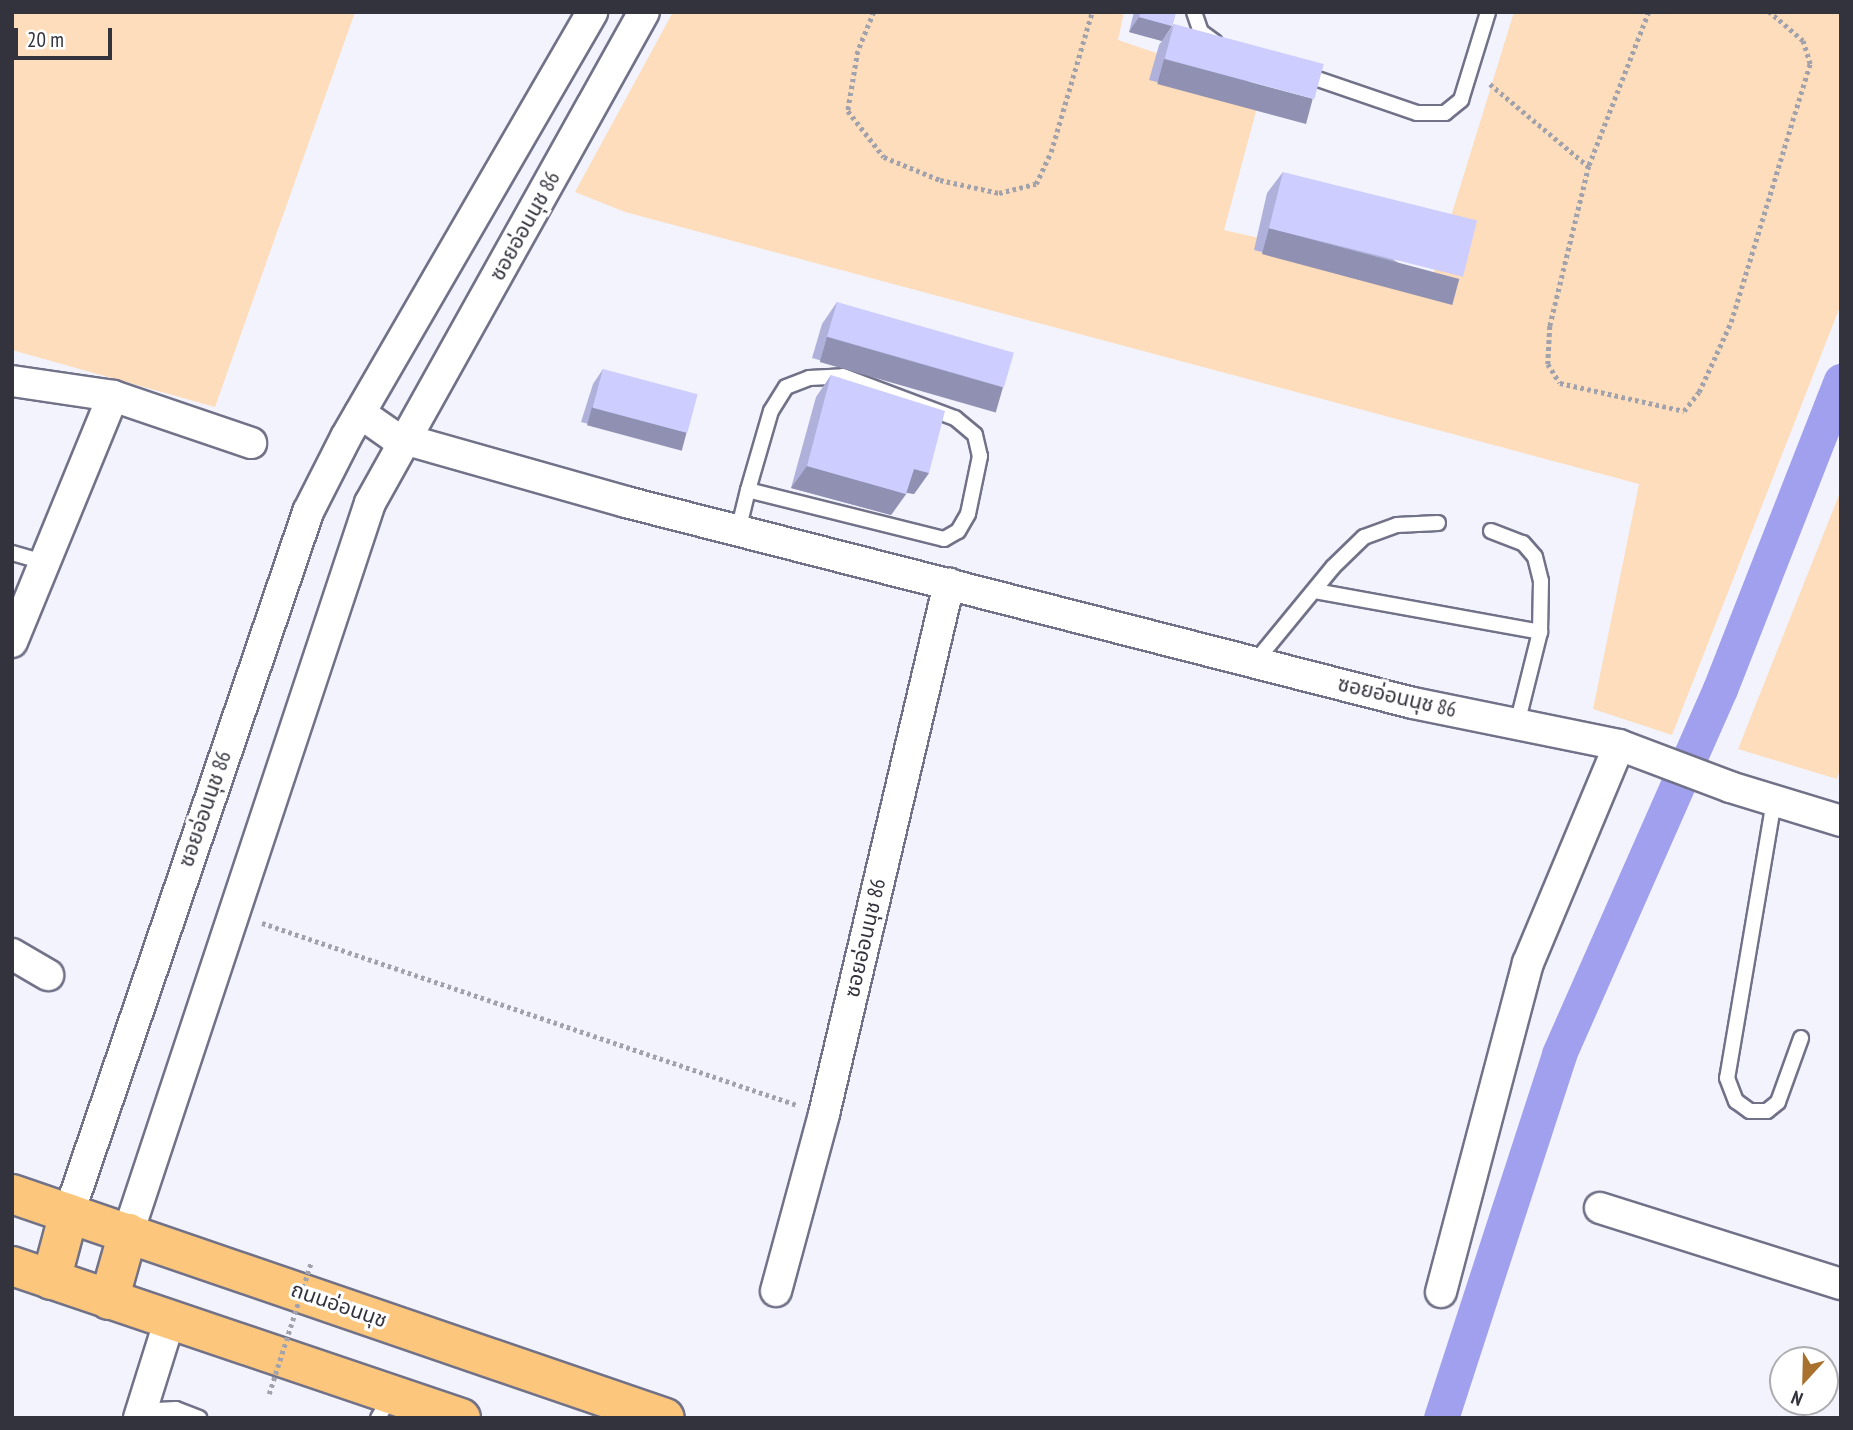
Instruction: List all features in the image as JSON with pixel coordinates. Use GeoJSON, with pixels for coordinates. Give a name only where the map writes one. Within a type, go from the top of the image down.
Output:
{"type":"FeatureCollection","features":[{"type":"Feature","properties":{"kind":"main road","name":"ถนนอ่อนนุช"},"geometry":{"type":"LineString","coordinates":[[12,1194],[665,1418]]}},
{"type":"Feature","properties":{"kind":"main road"},"geometry":{"type":"LineString","coordinates":[[51,1280],[69,1213]]}},
{"type":"Feature","properties":{"kind":"main road"},"geometry":{"type":"LineString","coordinates":[[108,1300],[128,1233]]}},
{"type":"Feature","properties":{"kind":"main road"},"geometry":{"type":"LineString","coordinates":[[12,1266],[170,1319],[385,1406],[461,1418]]}},
{"type":"Feature","properties":{"kind":"street","name":"ซอยอ่อนนุช 86"},"geometry":{"type":"LineString","coordinates":[[69,1213],[308,512],[360,413],[592,12]]}},
{"type":"Feature","properties":{"kind":"street","name":"ซอยอ่อนนุช 86"},"geometry":{"type":"LineString","coordinates":[[128,1233],[351,551],[370,503],[644,12]]}},
{"type":"Feature","properties":{"kind":"street"},"geometry":{"type":"LineString","coordinates":[[12,381],[113,396],[251,443]]}},
{"type":"Feature","properties":{"kind":"street"},"geometry":{"type":"LineString","coordinates":[[12,642],[113,396]]}},
{"type":"Feature","properties":{"kind":"street","name":"ซอยอ่อนนุช 86"},"geometry":{"type":"LineString","coordinates":[[360,413],[405,440],[738,531],[1255,663],[1619,745],[1730,787],[1841,821]]}},
{"type":"Feature","properties":{"kind":"street","name":"ซอยอ่อนนุช 86"},"geometry":{"type":"LineString","coordinates":[[776,1291],[824,1114],[949,584]]}},
{"type":"Feature","properties":{"kind":"street"},"geometry":{"type":"LineString","coordinates":[[1441,1292],[1528,963],[1619,745]]}},
{"type":"Feature","properties":{"kind":"street"},"geometry":{"type":"LineString","coordinates":[[12,954],[48,975]]}},
{"type":"Feature","properties":{"kind":"street"},"geometry":{"type":"LineString","coordinates":[[1600,1208],[1841,1284]]}},
{"type":"Feature","properties":{"kind":"street"},"geometry":{"type":"LineString","coordinates":[[139,1418],[170,1319]]}},
{"type":"Feature","properties":{"kind":"lane"},"geometry":{"type":"LineString","coordinates":[[1194,12],[1200,32],[1232,49]]}},
{"type":"Feature","properties":{"kind":"lane"},"geometry":{"type":"LineString","coordinates":[[1285,67],[1417,113],[1445,113],[1461,100],[1473,70],[1489,12]]}},
{"type":"Feature","properties":{"kind":"lane"},"geometry":{"type":"LineString","coordinates":[[738,531],[748,490],[771,411],[786,387],[810,378],[843,376],[955,418],[975,435],[980,456],[968,514],[958,531],[944,539],[748,490]]}},
{"type":"Feature","properties":{"kind":"lane"},"geometry":{"type":"LineString","coordinates":[[1255,663],[1364,537],[1397,526],[1438,523]]}},
{"type":"Feature","properties":{"kind":"lane"},"geometry":{"type":"LineString","coordinates":[[1492,531],[1523,543],[1535,557],[1541,582],[1540,632],[1517,724]]}},
{"type":"Feature","properties":{"kind":"lane"},"geometry":{"type":"LineString","coordinates":[[12,554],[43,562]]}},
{"type":"Feature","properties":{"kind":"lane"},"geometry":{"type":"LineString","coordinates":[[1315,591],[1540,632]]}},
{"type":"Feature","properties":{"kind":"lane"},"geometry":{"type":"LineString","coordinates":[[1774,801],[1727,1078],[1735,1101],[1750,1111],[1767,1111],[1778,1102],[1801,1038]]}},
{"type":"Feature","properties":{"kind":"lane"},"geometry":{"type":"LineString","coordinates":[[152,1418],[157,1410],[176,1409],[199,1418]]}},
{"type":"Feature","properties":{"kind":"path"},"geometry":{"type":"LineString","coordinates":[[874,12],[858,51],[848,111],[884,157],[940,180],[999,193],[1035,184],[1051,152],[1091,12]]}},
{"type":"Feature","properties":{"kind":"path"},"geometry":{"type":"LineString","coordinates":[[1649,12],[1589,166],[1550,326],[1548,364],[1560,383],[1684,411],[1699,392],[1731,322],[1811,64],[1803,41],[1769,12]]}},
{"type":"Feature","properties":{"kind":"path"},"geometry":{"type":"LineString","coordinates":[[1473,70],[1589,166]]}},
{"type":"Feature","properties":{"kind":"path"},"geometry":{"type":"LineString","coordinates":[[258,921],[824,1114]]}},
{"type":"Feature","properties":{"kind":"path"},"geometry":{"type":"LineString","coordinates":[[269,1394],[311,1262]]}},
{"type":"Feature","properties":{"kind":"shaded area"},"geometry":{"type":"Polygon","coordinates":[[[12,12],[355,12],[215,407],[12,350],[12,12]]]}},
{"type":"Feature","properties":{"kind":"shaded area"},"geometry":{"type":"Polygon","coordinates":[[[673,12],[1124,12],[1118,40],[1262,89],[1224,230],[1432,278],[1514,12],[1841,12],[1841,304],[1672,735],[1593,709],[1639,484],[625,212],[575,192],[673,12]]]}},
{"type":"Feature","properties":{"kind":"shaded area"},"geometry":{"type":"Polygon","coordinates":[[[1841,490],[1841,766],[1837,779],[1738,749],[1841,490]]]}},
{"type":"Feature","properties":{"kind":"building"},"geometry":{"type":"Polygon","coordinates":[[[1141,12],[1176,12],[1172,26],[1139,17],[1141,12]]]}},
{"type":"Feature","properties":{"kind":"building"},"geometry":{"type":"Polygon","coordinates":[[[1174,24],[1324,64],[1314,99],[1165,59],[1174,24]]]}},
{"type":"Feature","properties":{"kind":"building"},"geometry":{"type":"Polygon","coordinates":[[[1283,172],[1477,220],[1463,277],[1269,228],[1283,172]]]}},
{"type":"Feature","properties":{"kind":"building"},"geometry":{"type":"Polygon","coordinates":[[[837,302],[1014,353],[1004,387],[827,337],[837,302]]]}},
{"type":"Feature","properties":{"kind":"building"},"geometry":{"type":"Polygon","coordinates":[[[603,369],[698,394],[687,433],[593,408],[603,369]]]}},
{"type":"Feature","properties":{"kind":"building"},"geometry":{"type":"Polygon","coordinates":[[[831,375],[945,411],[929,473],[914,469],[906,494],[807,466],[831,375]]]}},
{"type":"Feature","properties":{"kind":"waterway"},"geometry":{"type":"LineString","coordinates":[[1441,1418],[1559,1054],[1720,689],[1841,381]]}}]}
